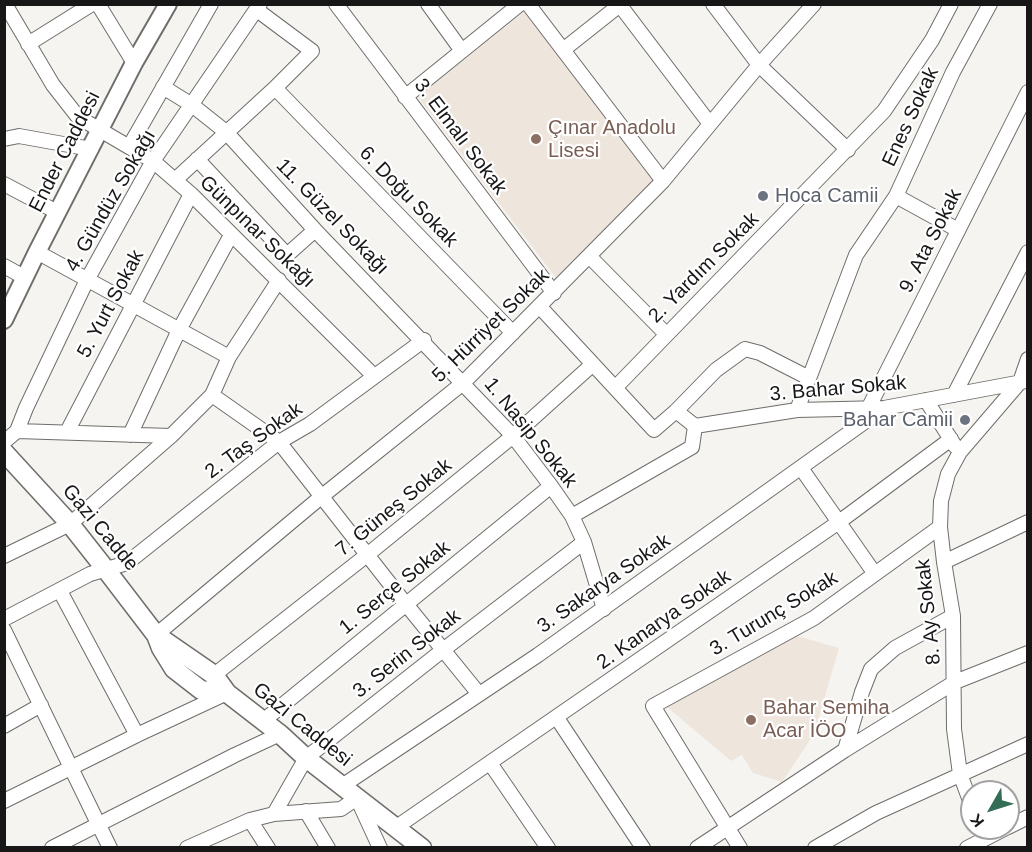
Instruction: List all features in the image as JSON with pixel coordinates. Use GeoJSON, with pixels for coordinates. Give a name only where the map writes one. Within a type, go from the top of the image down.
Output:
{"type":"FeatureCollection","features":[{"type":"Feature","properties":{"kind":"main road","name":"Gazi Cadde"},"geometry":{"type":"LineString","coordinates":[[4,452],[70,524],[156,636]]}},
{"type":"Feature","properties":{"kind":"main road","name":"Gazi Caddesi"},"geometry":{"type":"LineString","coordinates":[[156,636],[214,675],[226,693],[422,848]]}},
{"type":"Feature","properties":{"kind":"main road"},"geometry":{"type":"LineString","coordinates":[[156,636],[174,669],[201,690],[226,693]]}},
{"type":"Feature","properties":{"kind":"street","name":"Günpınar Sokağı"},"geometry":{"type":"LineString","coordinates":[[5,4],[9,23],[28,44],[54,86],[78,117],[153,161],[175,180],[374,376]]}},
{"type":"Feature","properties":{"kind":"street"},"geometry":{"type":"LineString","coordinates":[[28,44],[92,4]]}},
{"type":"Feature","properties":{"kind":"street"},"geometry":{"type":"LineString","coordinates":[[98,4],[134,63]]}},
{"type":"Feature","properties":{"kind":"street","name":"Ender Caddesi"},"geometry":{"type":"LineString","coordinates":[[4,320],[134,63],[168,4]]}},
{"type":"Feature","properties":{"kind":"street"},"geometry":{"type":"LineString","coordinates":[[129,147],[211,4]]}},
{"type":"Feature","properties":{"kind":"street","name":"3. Elmalı Sokak"},"geometry":{"type":"LineString","coordinates":[[336,4],[554,293]]}},
{"type":"Feature","properties":{"kind":"street"},"geometry":{"type":"LineString","coordinates":[[428,4],[462,51]]}},
{"type":"Feature","properties":{"kind":"street"},"geometry":{"type":"LineString","coordinates":[[405,97],[520,4]]}},
{"type":"Feature","properties":{"kind":"street"},"geometry":{"type":"LineString","coordinates":[[528,4],[663,181]]}},
{"type":"Feature","properties":{"kind":"street"},"geometry":{"type":"LineString","coordinates":[[713,4],[759,65],[848,150]]}},
{"type":"Feature","properties":{"kind":"street","name":"2. Yardım Sokak"},"geometry":{"type":"LineString","coordinates":[[615,388],[884,111],[932,40],[951,4]]}},
{"type":"Feature","properties":{"kind":"street","name":"Enes Sokak"},"geometry":{"type":"LineString","coordinates":[[797,410],[856,255],[896,196],[953,72],[990,4]]}},
{"type":"Feature","properties":{"kind":"street"},"geometry":{"type":"LineString","coordinates":[[563,50],[620,5],[710,124]]}},
{"type":"Feature","properties":{"kind":"street","name":"5. Hürriyet Sokak"},"geometry":{"type":"LineString","coordinates":[[156,636],[321,496],[463,383],[663,181],[812,5]]}},
{"type":"Feature","properties":{"kind":"street"},"geometry":{"type":"LineString","coordinates":[[175,180],[312,51],[259,7]]}},
{"type":"Feature","properties":{"kind":"street","name":"4. Gündüz Sokağı"},"geometry":{"type":"LineString","coordinates":[[17,431],[87,280],[153,161],[259,7]]}},
{"type":"Feature","properties":{"kind":"street","name":"11. Güzel Sokağı"},"geometry":{"type":"LineString","coordinates":[[163,87],[192,105],[226,132],[315,230],[424,340],[463,383]]}},
{"type":"Feature","properties":{"kind":"street","name":"6. Doğu Sokak"},"geometry":{"type":"LineString","coordinates":[[275,88],[513,333]]}},
{"type":"Feature","properties":{"kind":"street","name":"9. Ata Sokak"},"geometry":{"type":"LineString","coordinates":[[869,407],[1028,92]]}},
{"type":"Feature","properties":{"kind":"street"},"geometry":{"type":"LineString","coordinates":[[4,139],[19,136],[91,149]]}},
{"type":"Feature","properties":{"kind":"street"},"geometry":{"type":"LineString","coordinates":[[197,159],[287,255],[315,230]]}},
{"type":"Feature","properties":{"kind":"street"},"geometry":{"type":"LineString","coordinates":[[4,184],[57,213]]}},
{"type":"Feature","properties":{"kind":"street","name":"5. Yurt Sokak"},"geometry":{"type":"LineString","coordinates":[[67,432],[191,194]]}},
{"type":"Feature","properties":{"kind":"street"},"geometry":{"type":"LineString","coordinates":[[896,196],[958,230]]}},
{"type":"Feature","properties":{"kind":"street"},"geometry":{"type":"LineString","coordinates":[[130,435],[179,330],[231,235]]}},
{"type":"Feature","properties":{"kind":"street"},"geometry":{"type":"LineString","coordinates":[[37,252],[229,357]]}},
{"type":"Feature","properties":{"kind":"street"},"geometry":{"type":"LineString","coordinates":[[954,395],[1028,252]]}},
{"type":"Feature","properties":{"kind":"street"},"geometry":{"type":"LineString","coordinates":[[590,256],[666,334]]}},
{"type":"Feature","properties":{"kind":"street"},"geometry":{"type":"LineString","coordinates":[[4,266],[24,277]]}},
{"type":"Feature","properties":{"kind":"street"},"geometry":{"type":"LineString","coordinates":[[4,556],[70,524],[171,436],[212,395],[229,357],[279,280]]}},
{"type":"Feature","properties":{"kind":"street"},"geometry":{"type":"LineString","coordinates":[[540,307],[654,430],[716,370],[745,349],[760,353],[809,378]]}},
{"type":"Feature","properties":{"kind":"street","name":"2. Taş Sokak"},"geometry":{"type":"LineString","coordinates":[[4,619],[90,574],[107,571],[127,563],[279,442],[309,424],[424,340]]}},
{"type":"Feature","properties":{"kind":"street"},"geometry":{"type":"LineString","coordinates":[[1025,385],[1028,359]]}},
{"type":"Feature","properties":{"kind":"street","name":"7. Güneş Sokak"},"geometry":{"type":"LineString","coordinates":[[214,675],[513,436],[593,364]]}},
{"type":"Feature","properties":{"kind":"street","name":"1. Nasip Sokak"},"geometry":{"type":"LineString","coordinates":[[463,383],[513,436],[572,516],[584,542],[604,609]]}},
{"type":"Feature","properties":{"kind":"street","name":"3. Bahar Sokak"},"geometry":{"type":"LineString","coordinates":[[695,426],[797,410],[884,408],[1025,385]]}},
{"type":"Feature","properties":{"kind":"street","name":"8. Ay Sokak"},"geometry":{"type":"LineString","coordinates":[[962,780],[954,729],[953,616],[940,527],[941,501],[948,474],[960,452],[1025,385]]}},
{"type":"Feature","properties":{"kind":"street"},"geometry":{"type":"LineString","coordinates":[[212,395],[279,442],[405,604],[479,694]]}},
{"type":"Feature","properties":{"kind":"street"},"geometry":{"type":"LineString","coordinates":[[926,400],[960,452]]}},
{"type":"Feature","properties":{"kind":"street","name":"3. Sakarya Sokak"},"geometry":{"type":"LineString","coordinates":[[342,786],[604,609],[884,408]]}},
{"type":"Feature","properties":{"kind":"street"},"geometry":{"type":"LineString","coordinates":[[572,516],[692,447],[695,426],[676,411]]}},
{"type":"Feature","properties":{"kind":"street"},"geometry":{"type":"LineString","coordinates":[[4,442],[17,431],[171,436]]}},
{"type":"Feature","properties":{"kind":"street","name":"2. Kanarya Sokak"},"geometry":{"type":"LineString","coordinates":[[395,828],[839,522],[951,439]]}},
{"type":"Feature","properties":{"kind":"street"},"geometry":{"type":"LineString","coordinates":[[801,468],[875,574]]}},
{"type":"Feature","properties":{"kind":"street","name":"1. Serçe Sokak"},"geometry":{"type":"LineString","coordinates":[[263,721],[551,486]]}},
{"type":"Feature","properties":{"kind":"street"},"geometry":{"type":"LineString","coordinates":[[944,562],[1028,522]]}},
{"type":"Feature","properties":{"kind":"street","name":"3. Turunç Sokak"},"geometry":{"type":"LineString","coordinates":[[728,828],[653,706],[813,618],[940,527]]}},
{"type":"Feature","properties":{"kind":"street","name":"3. Serin Sokak"},"geometry":{"type":"LineString","coordinates":[[274,814],[306,758],[584,542]]}},
{"type":"Feature","properties":{"kind":"street"},"geometry":{"type":"LineString","coordinates":[[60,591],[137,735]]}},
{"type":"Feature","properties":{"kind":"street"},"geometry":{"type":"LineString","coordinates":[[845,750],[862,692],[872,669],[895,648],[953,616]]}},
{"type":"Feature","properties":{"kind":"street"},"geometry":{"type":"LineString","coordinates":[[4,630],[9,649],[41,705],[110,848]]}},
{"type":"Feature","properties":{"kind":"street"},"geometry":{"type":"LineString","coordinates":[[697,848],[845,750],[955,682],[1028,653]]}},
{"type":"Feature","properties":{"kind":"street"},"geometry":{"type":"LineString","coordinates":[[4,801],[226,693]]}},
{"type":"Feature","properties":{"kind":"street"},"geometry":{"type":"LineString","coordinates":[[4,726],[41,705]]}},
{"type":"Feature","properties":{"kind":"street"},"geometry":{"type":"LineString","coordinates":[[556,717],[643,848]]}},
{"type":"Feature","properties":{"kind":"street"},"geometry":{"type":"LineString","coordinates":[[52,848],[280,734]]}},
{"type":"Feature","properties":{"kind":"street"},"geometry":{"type":"LineString","coordinates":[[815,848],[876,813],[1028,744]]}},
{"type":"Feature","properties":{"kind":"street"},"geometry":{"type":"LineString","coordinates":[[490,763],[548,848]]}},
{"type":"Feature","properties":{"kind":"street"},"geometry":{"type":"LineString","coordinates":[[187,848],[207,843],[250,820],[274,814],[341,809],[357,798],[380,848]]}},
{"type":"Feature","properties":{"kind":"street"},"geometry":{"type":"LineString","coordinates":[[306,811],[328,848]]}},
{"type":"Feature","properties":{"kind":"street"},"geometry":{"type":"LineString","coordinates":[[250,820],[268,848]]}},
{"type":"Feature","properties":{"kind":"street"},"geometry":{"type":"LineString","coordinates":[[728,828],[740,848]]}},
{"type":"Feature","properties":{"kind":"street"},"geometry":{"type":"LineString","coordinates":[[967,848],[981,840]]}},
{"type":"Feature","properties":{"kind":"shaded area","name":"Çınar Anadolu Lisesi"},"geometry":{"type":"Polygon","coordinates":[[[524,12],[655,181],[556,278],[418,97],[524,12]]]}},
{"type":"Feature","properties":{"kind":"shaded area","name":"Bahar Semiha Acar İÖO"},"geometry":{"type":"Polygon","coordinates":[[[797,636],[839,648],[814,734],[782,782],[753,773],[742,755],[731,761],[667,707],[797,636]]]}},
{"type":"Feature","properties":{"kind":"place","name":"Çınar Anadolu Lisesi"},"geometry":{"type":"Point","coordinates":[536,139]}},
{"type":"Feature","properties":{"kind":"place","name":"Hoca Camii"},"geometry":{"type":"Point","coordinates":[763,196]}},
{"type":"Feature","properties":{"kind":"place","name":"Bahar Camii"},"geometry":{"type":"Point","coordinates":[965,420]}},
{"type":"Feature","properties":{"kind":"place","name":"Bahar Semiha Acar İÖO"},"geometry":{"type":"Point","coordinates":[751,720]}}]}
